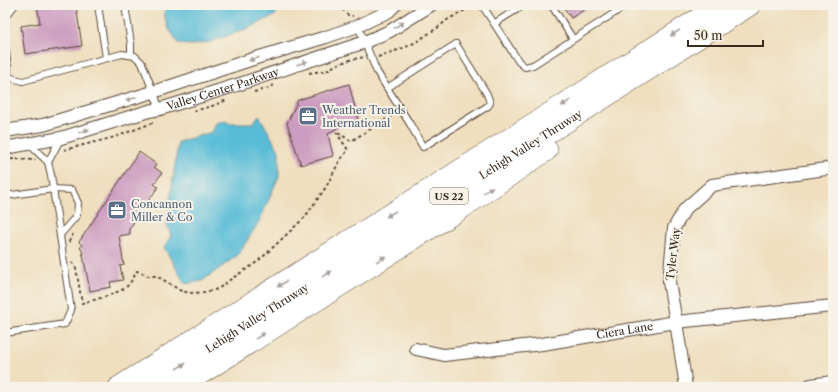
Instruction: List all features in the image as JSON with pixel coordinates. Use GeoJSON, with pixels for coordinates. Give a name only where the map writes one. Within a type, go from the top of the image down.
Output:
{"type":"FeatureCollection","features":[{"type":"Feature","properties":{"kind":"highway","name":"Lehigh Valley Thruway"},"geometry":{"type":"LineString","coordinates":[[120,386],[720,5]]}},
{"type":"Feature","properties":{"kind":"highway","name":"Lehigh Valley Thruway"},"geometry":{"type":"LineString","coordinates":[[148,387],[750,5]]}},
{"type":"Feature","properties":{"kind":"highway"},"geometry":{"type":"LineString","coordinates":[[180,387],[456,212],[633,93],[757,5]]}},
{"type":"Feature","properties":{"kind":"highway"},"geometry":{"type":"LineString","coordinates":[[186,387],[227,357]]}},
{"type":"Feature","properties":{"kind":"street","name":"Valley Center Parkway"},"geometry":{"type":"LineString","coordinates":[[5,131],[43,125],[326,37],[358,26],[389,11],[395,5]]}},
{"type":"Feature","properties":{"kind":"street","name":"Valley Center Parkway"},"geometry":{"type":"LineString","coordinates":[[5,148],[61,138],[240,84],[365,42],[390,31],[431,5]]}},
{"type":"Feature","properties":{"kind":"street","name":"Tyler Way"},"geometry":{"type":"LineString","coordinates":[[686,387],[669,282],[674,228],[685,209],[712,185],[833,168]]}},
{"type":"Feature","properties":{"kind":"street","name":"Ciera Lane"},"geometry":{"type":"LineString","coordinates":[[416,349],[444,355],[542,344],[676,322],[833,306]]}},
{"type":"Feature","properties":{"kind":"street"},"geometry":{"type":"LineString","coordinates":[[811,387],[833,384]]}},
{"type":"Feature","properties":{"kind":"lane"},"geometry":{"type":"LineString","coordinates":[[5,17],[15,5]]}},
{"type":"Feature","properties":{"kind":"lane"},"geometry":{"type":"LineString","coordinates":[[98,5],[106,58]]}},
{"type":"Feature","properties":{"kind":"lane"},"geometry":{"type":"LineString","coordinates":[[125,5],[132,44],[131,55]]}},
{"type":"Feature","properties":{"kind":"lane"},"geometry":{"type":"LineString","coordinates":[[482,5],[519,62],[525,67],[533,65],[627,5]]}},
{"type":"Feature","properties":{"kind":"lane"},"geometry":{"type":"LineString","coordinates":[[495,23],[524,5]]}},
{"type":"Feature","properties":{"kind":"lane"},"geometry":{"type":"LineString","coordinates":[[547,5],[552,6],[573,39]]}},
{"type":"Feature","properties":{"kind":"lane"},"geometry":{"type":"LineString","coordinates":[[358,26],[376,72],[423,147],[488,106],[490,103],[487,94],[456,44],[387,88]]}},
{"type":"Feature","properties":{"kind":"lane"},"geometry":{"type":"LineString","coordinates":[[5,47],[8,67],[6,78],[23,81],[122,54],[135,56],[142,63],[160,109]]}},
{"type":"Feature","properties":{"kind":"lane"},"geometry":{"type":"LineString","coordinates":[[48,162],[61,138]]}},
{"type":"Feature","properties":{"kind":"lane"},"geometry":{"type":"LineString","coordinates":[[5,333],[65,324],[71,310],[48,162],[30,144]]}},
{"type":"Feature","properties":{"kind":"lane"},"geometry":{"type":"LineString","coordinates":[[5,196],[53,189],[72,190],[78,204],[77,215],[60,235]]}},
{"type":"Feature","properties":{"kind":"path"},"geometry":{"type":"LineString","coordinates":[[71,260],[76,268],[82,303],[126,288],[136,271],[148,276],[156,276],[181,291],[191,294],[206,292],[218,288],[253,265],[306,217],[326,187],[340,160],[348,150],[336,132],[351,141],[401,110]]}},
{"type":"Feature","properties":{"kind":"path"},"geometry":{"type":"LineString","coordinates":[[69,244],[72,234]]}},
{"type":"Feature","properties":{"kind":"water"},"geometry":{"type":"Polygon","coordinates":[[[164,5],[283,5],[274,16],[249,28],[210,42],[192,45],[179,44],[169,29],[165,18],[164,5]]]}},
{"type":"Feature","properties":{"kind":"water"},"geometry":{"type":"Polygon","coordinates":[[[259,115],[279,151],[279,176],[260,220],[238,255],[202,281],[185,284],[164,247],[171,236],[167,224],[178,142],[212,132],[216,123],[224,121],[229,123],[253,123],[259,115]]]}},
{"type":"Feature","properties":{"kind":"building"},"geometry":{"type":"Polygon","coordinates":[[[37,5],[76,5],[82,46],[25,54],[21,26],[40,23],[37,5]]]}},
{"type":"Feature","properties":{"kind":"building"},"geometry":{"type":"Polygon","coordinates":[[[562,5],[592,5],[571,18],[562,5]]]}},
{"type":"Feature","properties":{"kind":"building"},"geometry":{"type":"Polygon","coordinates":[[[349,84],[358,120],[343,124],[328,134],[333,156],[301,165],[287,123],[298,100],[349,84]]]}},
{"type":"Feature","properties":{"kind":"building"},"geometry":{"type":"Polygon","coordinates":[[[139,152],[156,164],[154,167],[162,173],[154,184],[158,187],[129,229],[130,234],[119,236],[124,265],[120,266],[123,280],[110,282],[111,287],[90,291],[82,250],[80,248],[82,245],[79,242],[139,152]]]}},
{"type":"Feature","properties":{"kind":"place","name":"Weather Trends International"},"geometry":{"type":"Point","coordinates":[308,116]}},
{"type":"Feature","properties":{"kind":"place","name":"Concannon Miller & Co"},"geometry":{"type":"Point","coordinates":[117,210]}}]}
